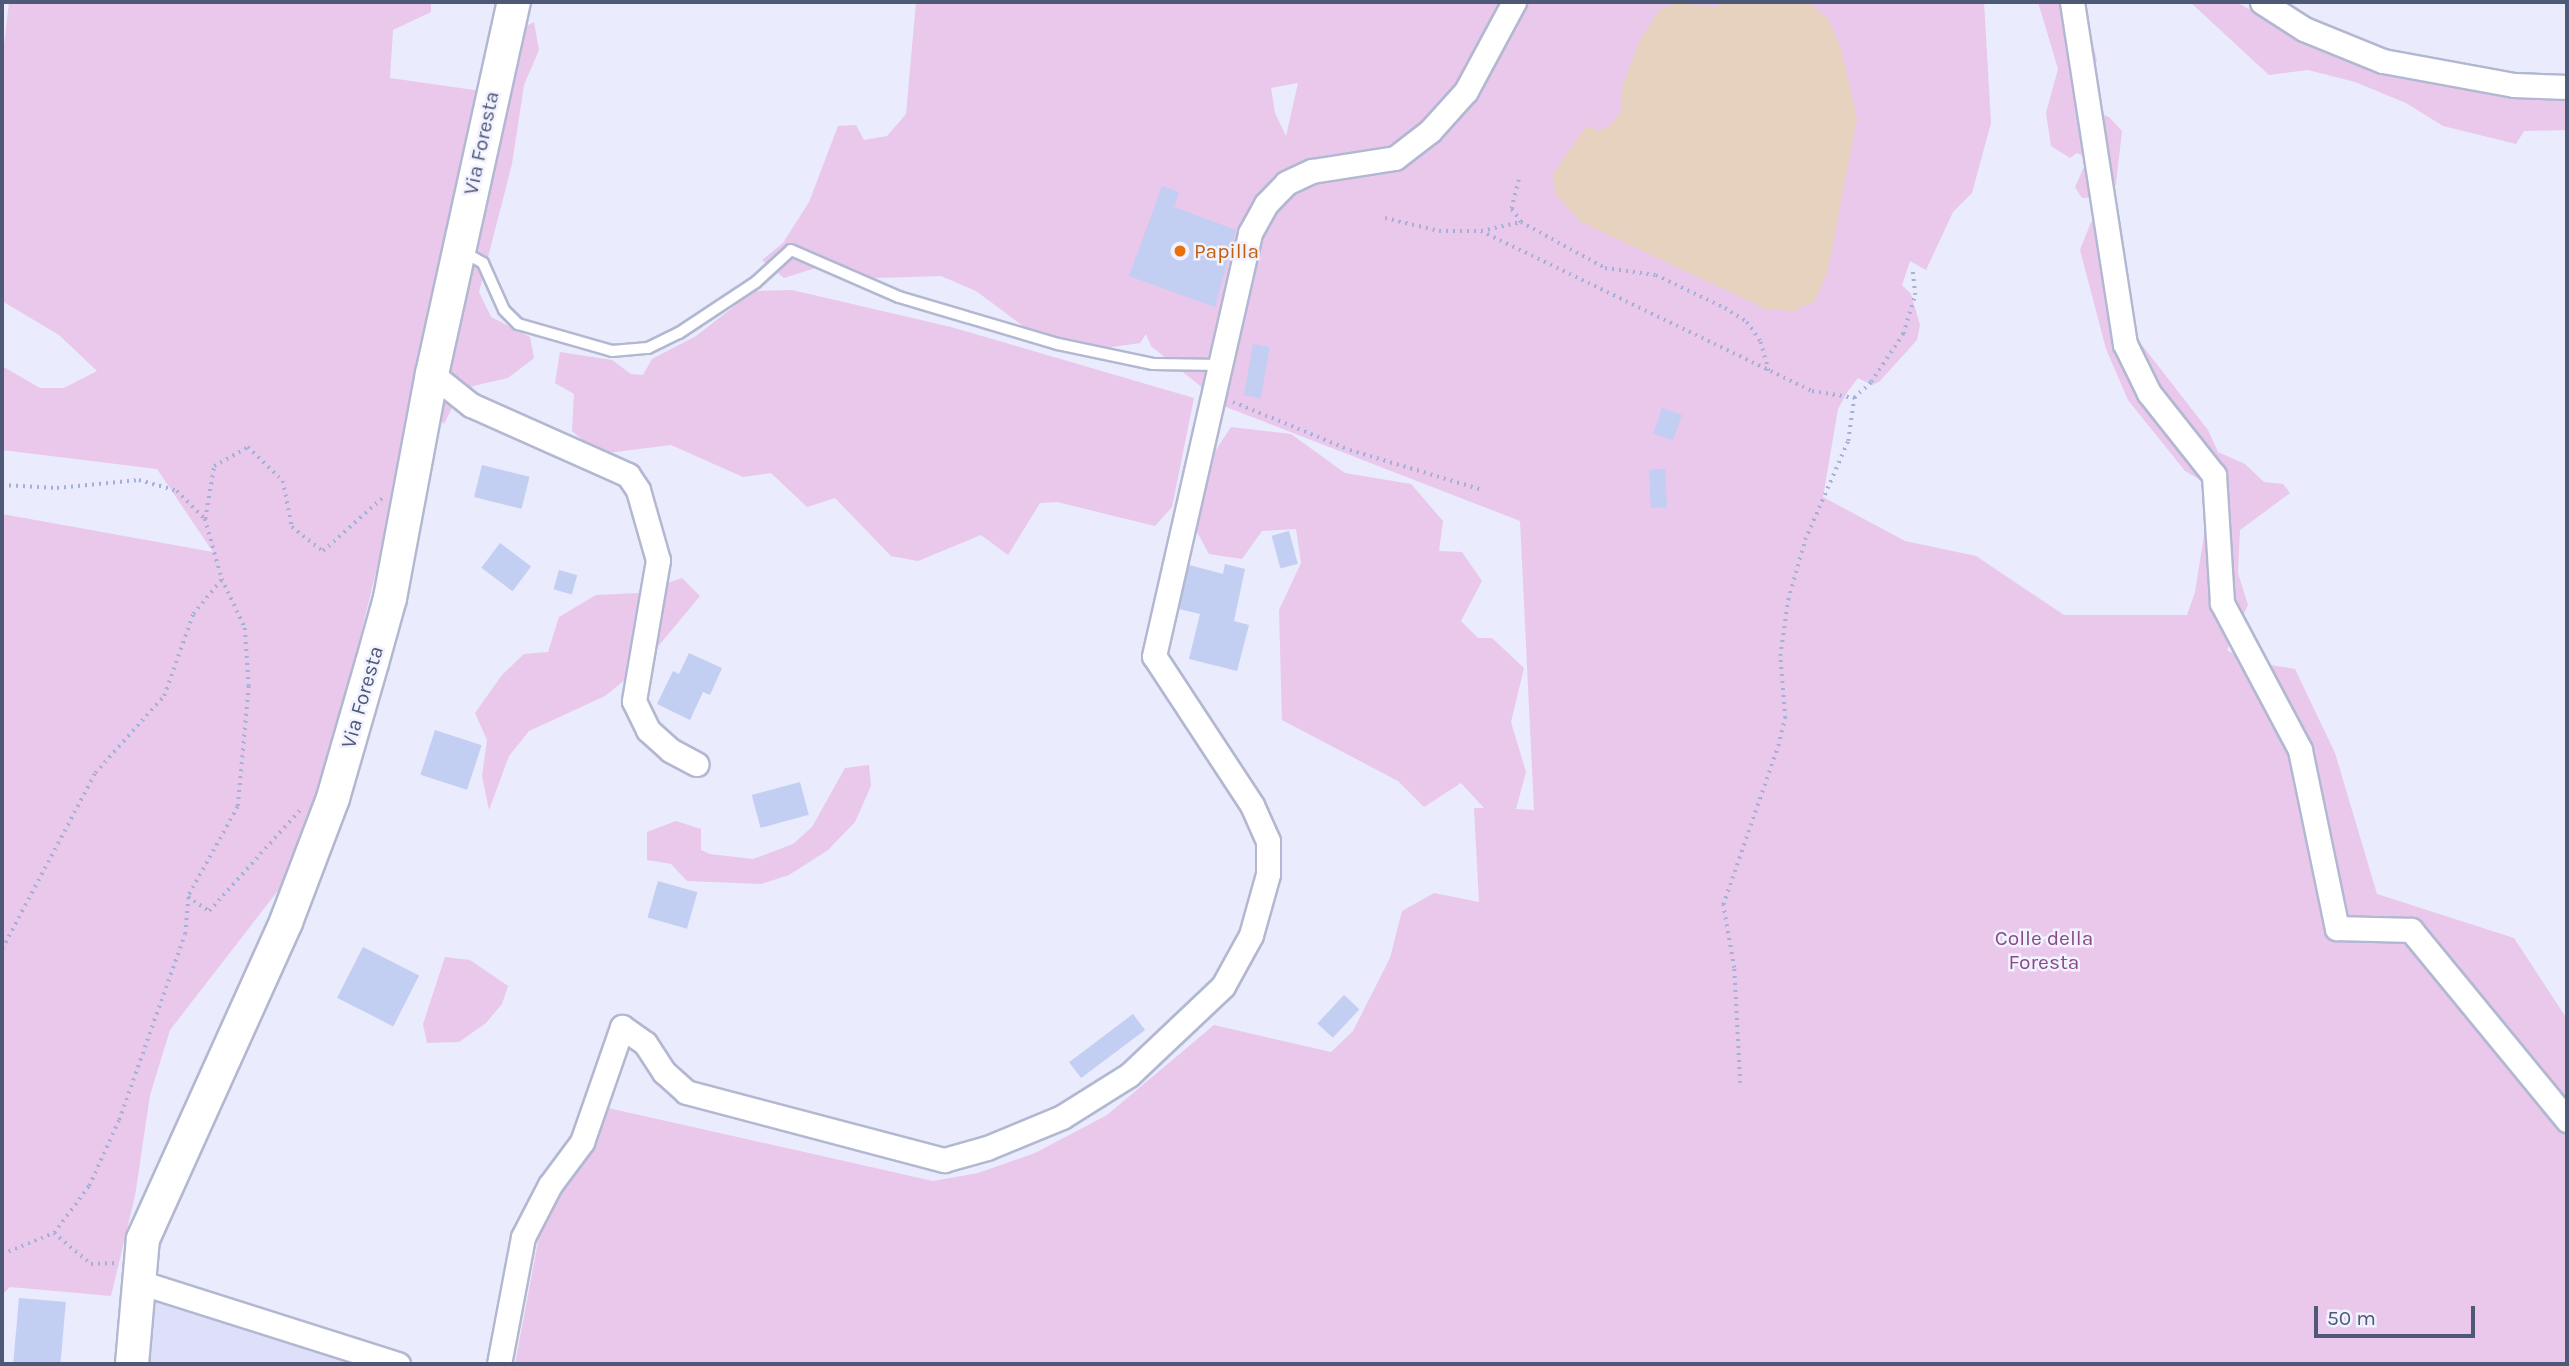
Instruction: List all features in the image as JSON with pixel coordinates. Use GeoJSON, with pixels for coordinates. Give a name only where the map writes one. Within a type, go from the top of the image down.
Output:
{"type":"FeatureCollection","features":[{"type":"Feature","properties":{"kind":"main road","name":"Via Foresta"},"geometry":{"type":"LineString","coordinates":[[132,1364],[138,1271],[160,1194],[286,922],[328,813],[390,598],[432,374],[514,2]]}},
{"type":"Feature","properties":{"kind":"street"},"geometry":{"type":"LineString","coordinates":[[499,1364],[523,1237],[550,1185],[582,1142],[622,1027],[645,1043],[664,1072],[687,1092],[944,1160],[987,1148],[1062,1117],[1129,1075],[1223,986],[1251,934],[1268,874],[1268,841],[1252,805],[1154,656],[1250,233],[1266,204],[1286,183],[1312,171],[1395,158],[1430,131],[1466,90],[1514,2]]}},
{"type":"Feature","properties":{"kind":"street"},"geometry":{"type":"LineString","coordinates":[[2072,2],[2126,344],[2150,393],[2214,475],[2221,603],[2300,750],[2337,928],[2411,930],[2567,1120]]}},
{"type":"Feature","properties":{"kind":"street"},"geometry":{"type":"LineString","coordinates":[[2262,2],[2304,29],[2383,61],[2514,85],[2567,87]]}},
{"type":"Feature","properties":{"kind":"street"},"geometry":{"type":"LineString","coordinates":[[432,374],[471,405],[628,475],[638,490],[658,560],[634,701],[648,730],[670,750],[696,764]]}},
{"type":"Feature","properties":{"kind":"street"},"geometry":{"type":"LineString","coordinates":[[138,1271],[398,1364]]}},
{"type":"Feature","properties":{"kind":"lane"},"geometry":{"type":"LineString","coordinates":[[458,250],[483,262],[504,310],[518,324],[612,351],[648,348],[679,333],[756,282],[791,250],[899,297],[1058,344],[1218,376]]}},
{"type":"Feature","properties":{"kind":"path"},"geometry":{"type":"LineString","coordinates":[[1519,180],[1512,209],[1521,222],[1605,268],[1656,275],[1747,321],[1761,342],[1769,371]]}},
{"type":"Feature","properties":{"kind":"path"},"geometry":{"type":"LineString","coordinates":[[1385,218],[1439,231],[1481,231],[1521,222]]}},
{"type":"Feature","properties":{"kind":"path"},"geometry":{"type":"LineString","coordinates":[[1481,231],[1812,391],[1854,398]]}},
{"type":"Feature","properties":{"kind":"path"},"geometry":{"type":"LineString","coordinates":[[1740,1083],[1724,896],[1779,746],[1785,718],[1780,656],[1787,600],[1805,540],[1848,440],[1854,398],[1871,382],[1909,321],[1915,295],[1912,268]]}},
{"type":"Feature","properties":{"kind":"path"},"geometry":{"type":"LineString","coordinates":[[1218,376],[1229,400],[1350,450],[1479,489]]}},
{"type":"Feature","properties":{"kind":"path"},"geometry":{"type":"LineString","coordinates":[[2,1254],[54,1233],[89,1186],[119,1120],[185,934],[188,897],[238,807],[249,686],[244,628],[222,579],[205,519],[214,466],[248,447],[283,481],[292,527],[323,551],[415,467]]}},
{"type":"Feature","properties":{"kind":"path"},"geometry":{"type":"LineString","coordinates":[[2,485],[57,488],[139,480],[177,491],[205,519]]}},
{"type":"Feature","properties":{"kind":"path"},"geometry":{"type":"LineString","coordinates":[[2,949],[95,773],[164,696],[193,614],[222,579]]}},
{"type":"Feature","properties":{"kind":"path"},"geometry":{"type":"LineString","coordinates":[[188,897],[209,911],[299,809],[328,813]]}},
{"type":"Feature","properties":{"kind":"path"},"geometry":{"type":"LineString","coordinates":[[54,1233],[91,1264],[138,1271]]}},
{"type":"Feature","properties":{"kind":"shaded area"},"geometry":{"type":"Polygon","coordinates":[[[1721,2],[1808,2],[1828,19],[1841,49],[1857,118],[1828,270],[1815,301],[1793,311],[1766,309],[1581,222],[1555,194],[1553,174],[1586,126],[1599,131],[1612,124],[1621,111],[1622,87],[1640,39],[1661,8],[1676,3],[1714,7],[1721,2]]]}},
{"type":"Feature","properties":{"kind":"shaded area"},"geometry":{"type":"Polygon","coordinates":[[[148,1296],[382,1364],[149,1364],[148,1296]]]}},
{"type":"Feature","properties":{"kind":"green space"},"geometry":{"type":"Polygon","coordinates":[[[9,2],[431,2],[431,12],[393,30],[390,78],[481,91],[413,419],[323,790],[290,875],[170,1030],[150,1095],[135,1196],[111,1296],[10,1287],[2,1295],[2,514],[213,552],[157,469],[2,450],[2,366],[40,388],[64,388],[97,371],[59,335],[2,301],[2,62],[9,2]]]}},
{"type":"Feature","properties":{"kind":"green space","name":"Colle della Foresta"},"geometry":{"type":"Polygon","coordinates":[[[916,2],[1984,2],[1991,123],[1972,193],[1953,212],[1926,270],[1910,261],[1902,285],[1911,294],[1920,325],[1917,340],[1879,382],[1872,385],[1858,378],[1848,391],[1838,409],[1823,497],[1905,541],[1976,556],[2064,615],[2187,615],[2195,592],[2207,516],[2204,482],[2185,471],[2128,400],[2106,349],[2080,250],[2091,222],[2110,221],[2119,227],[2138,340],[2208,430],[2218,452],[2245,464],[2264,482],[2283,484],[2290,493],[2240,530],[2238,573],[2248,605],[2227,650],[2246,661],[2295,669],[2335,753],[2377,894],[2514,938],[2567,1019],[2567,1364],[515,1364],[539,1236],[608,1108],[933,1181],[978,1173],[1035,1153],[1107,1115],[1214,1025],[1331,1052],[1353,1031],[1390,958],[1402,911],[1434,893],[1479,902],[1474,808],[1484,808],[1461,783],[1424,807],[1398,781],[1282,720],[1279,610],[1301,563],[1296,529],[1262,531],[1242,559],[1209,554],[1191,521],[1202,471],[1231,427],[1291,434],[1345,473],[1411,484],[1443,521],[1439,551],[1462,552],[1482,581],[1461,621],[1478,638],[1492,638],[1524,668],[1511,722],[1526,772],[1516,809],[1534,810],[1520,521],[1226,407],[1151,346],[1146,334],[1140,343],[1098,349],[1039,338],[976,291],[941,276],[874,278],[831,263],[784,278],[762,260],[783,243],[809,202],[838,126],[856,125],[864,140],[887,136],[906,114],[916,2]],[[1298,83],[1271,88],[1275,113],[1286,136],[1298,83]]]}},
{"type":"Feature","properties":{"kind":"green space"},"geometry":{"type":"Polygon","coordinates":[[[2038,2],[2063,2],[2070,23],[2086,14],[2097,61],[2075,82],[2093,110],[2109,117],[2122,131],[2116,184],[2108,197],[2082,198],[2075,187],[2088,158],[2077,153],[2070,158],[2051,146],[2046,113],[2058,69],[2038,2]]]}},
{"type":"Feature","properties":{"kind":"green space"},"geometry":{"type":"Polygon","coordinates":[[[2190,2],[2236,2],[2311,43],[2410,71],[2440,58],[2460,86],[2478,93],[2554,93],[2567,78],[2567,130],[2524,131],[2516,144],[2443,126],[2406,103],[2355,82],[2308,70],[2269,75],[2190,2]]]}},
{"type":"Feature","properties":{"kind":"green space"},"geometry":{"type":"Polygon","coordinates":[[[534,22],[539,50],[524,85],[512,164],[479,292],[491,317],[530,337],[534,358],[508,378],[473,386],[456,400],[444,424],[433,411],[450,373],[506,37],[534,22]]]}},
{"type":"Feature","properties":{"kind":"green space"},"geometry":{"type":"Polygon","coordinates":[[[792,290],[951,327],[1194,398],[1172,507],[1155,526],[1057,502],[1040,503],[1008,555],[981,535],[918,561],[891,556],[835,498],[807,507],[771,473],[743,477],[671,445],[599,454],[572,431],[574,394],[555,383],[560,352],[612,360],[631,374],[643,375],[652,359],[696,336],[754,291],[792,290]]]}},
{"type":"Feature","properties":{"kind":"green space"},"geometry":{"type":"Polygon","coordinates":[[[682,578],[700,596],[641,667],[605,696],[529,731],[509,756],[489,810],[482,776],[487,740],[475,713],[502,675],[524,654],[548,652],[559,617],[596,595],[638,593],[682,578]]]}},
{"type":"Feature","properties":{"kind":"green space"},"geometry":{"type":"Polygon","coordinates":[[[869,765],[871,786],[855,822],[828,850],[789,875],[761,884],[687,881],[671,864],[647,860],[647,832],[676,821],[701,829],[701,850],[710,854],[753,859],[793,844],[812,827],[845,768],[869,765]]]}},
{"type":"Feature","properties":{"kind":"green space"},"geometry":{"type":"Polygon","coordinates":[[[445,957],[470,960],[508,986],[502,1004],[486,1023],[459,1042],[427,1043],[423,1024],[445,957]]]}},
{"type":"Feature","properties":{"kind":"building"},"geometry":{"type":"Polygon","coordinates":[[[1162,186],[1179,192],[1174,207],[1236,230],[1215,307],[1129,276],[1162,186]]]}},
{"type":"Feature","properties":{"kind":"building"},"geometry":{"type":"Polygon","coordinates":[[[1253,344],[1270,347],[1261,398],[1244,395],[1253,344]]]}},
{"type":"Feature","properties":{"kind":"building"},"geometry":{"type":"Polygon","coordinates":[[[1662,408],[1682,415],[1673,440],[1653,434],[1662,408]]]}},
{"type":"Feature","properties":{"kind":"building"},"geometry":{"type":"Polygon","coordinates":[[[482,465],[530,477],[522,509],[474,497],[482,465]]]}},
{"type":"Feature","properties":{"kind":"building"},"geometry":{"type":"Polygon","coordinates":[[[1665,469],[1667,507],[1651,508],[1649,470],[1665,469]]]}},
{"type":"Feature","properties":{"kind":"building"},"geometry":{"type":"Polygon","coordinates":[[[1289,531],[1298,564],[1280,569],[1272,536],[1289,531]]]}},
{"type":"Feature","properties":{"kind":"building"},"geometry":{"type":"Polygon","coordinates":[[[500,543],[531,566],[512,591],[481,568],[500,543]]]}},
{"type":"Feature","properties":{"kind":"building"},"geometry":{"type":"Polygon","coordinates":[[[1225,564],[1245,569],[1234,621],[1249,625],[1237,671],[1189,659],[1200,614],[1179,609],[1189,565],[1223,574],[1225,564]]]}},
{"type":"Feature","properties":{"kind":"building"},"geometry":{"type":"Polygon","coordinates":[[[559,570],[577,575],[572,594],[553,589],[559,570]]]}},
{"type":"Feature","properties":{"kind":"building"},"geometry":{"type":"Polygon","coordinates":[[[689,653],[722,668],[710,695],[703,692],[690,720],[657,704],[673,671],[679,674],[689,653]]]}},
{"type":"Feature","properties":{"kind":"building"},"geometry":{"type":"Polygon","coordinates":[[[435,730],[482,745],[467,790],[420,775],[435,730]]]}},
{"type":"Feature","properties":{"kind":"building"},"geometry":{"type":"Polygon","coordinates":[[[800,782],[809,815],[761,828],[752,795],[800,782]]]}},
{"type":"Feature","properties":{"kind":"building"},"geometry":{"type":"Polygon","coordinates":[[[658,881],[697,892],[687,929],[648,918],[658,881]]]}},
{"type":"Feature","properties":{"kind":"building"},"geometry":{"type":"Polygon","coordinates":[[[363,947],[419,976],[393,1026],[337,998],[363,947]]]}},
{"type":"Feature","properties":{"kind":"building"},"geometry":{"type":"Polygon","coordinates":[[[1344,995],[1359,1009],[1333,1038],[1317,1024],[1344,995]]]}},
{"type":"Feature","properties":{"kind":"building"},"geometry":{"type":"Polygon","coordinates":[[[1133,1014],[1145,1030],[1081,1078],[1069,1062],[1133,1014]]]}},
{"type":"Feature","properties":{"kind":"building"},"geometry":{"type":"Polygon","coordinates":[[[19,1298],[66,1302],[60,1364],[13,1364],[19,1298]]]}},
{"type":"Feature","properties":{"kind":"place","name":"Papilla"},"geometry":{"type":"Point","coordinates":[1180,251]}}]}
